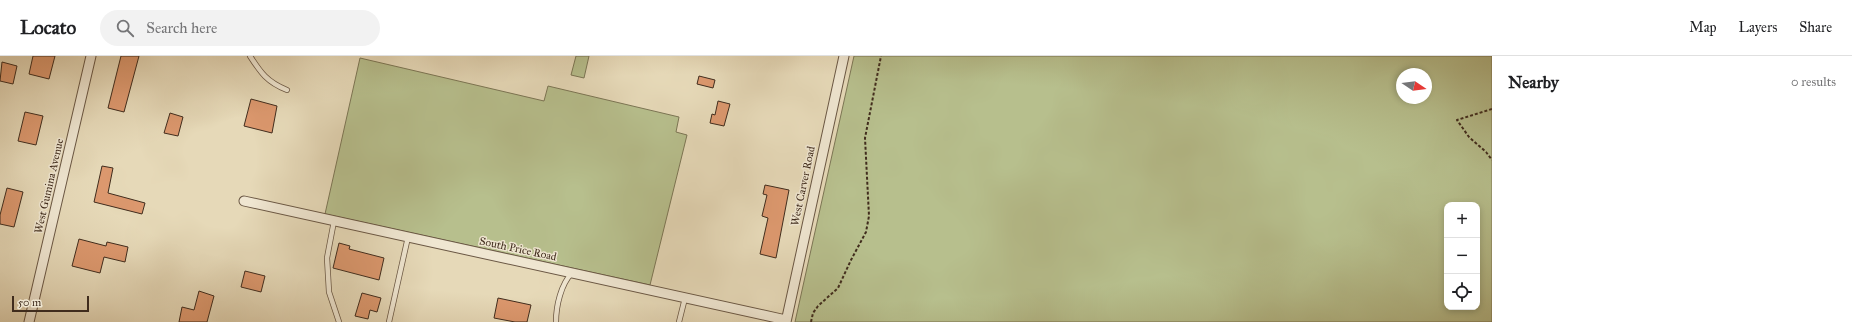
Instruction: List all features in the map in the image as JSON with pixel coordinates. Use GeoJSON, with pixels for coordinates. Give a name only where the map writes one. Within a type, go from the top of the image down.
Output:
{"type":"FeatureCollection","features":[{"type":"Feature","properties":{"kind":"street","name":"West Gumina Avenue"},"geometry":{"type":"LineString","coordinates":[[29,322],[91,56]]}},
{"type":"Feature","properties":{"kind":"street","name":"West Carver Road"},"geometry":{"type":"LineString","coordinates":[[786,321],[844,56]]}},
{"type":"Feature","properties":{"kind":"street","name":"South Price Road"},"geometry":{"type":"LineString","coordinates":[[244,200],[786,321]]}},
{"type":"Feature","properties":{"kind":"lane"},"geometry":{"type":"LineString","coordinates":[[250,56],[261,74],[275,85],[287,90]]}},
{"type":"Feature","properties":{"kind":"lane"},"geometry":{"type":"LineString","coordinates":[[334,220],[327,258],[329,292],[339,322]]}},
{"type":"Feature","properties":{"kind":"lane"},"geometry":{"type":"LineString","coordinates":[[389,322],[408,237]]}},
{"type":"Feature","properties":{"kind":"lane"},"geometry":{"type":"LineString","coordinates":[[556,322],[562,288],[566,279],[572,273]]}},
{"type":"Feature","properties":{"kind":"lane"},"geometry":{"type":"LineString","coordinates":[[679,322],[685,298]]}},
{"type":"Feature","properties":{"kind":"path"},"geometry":{"type":"LineString","coordinates":[[811,322],[818,306],[838,288],[866,232],[869,216],[866,138],[881,56]]}},
{"type":"Feature","properties":{"kind":"path"},"geometry":{"type":"LineString","coordinates":[[1492,109],[1458,120],[1469,137],[1486,152],[1492,160]]}},
{"type":"Feature","properties":{"kind":"green space"},"geometry":{"type":"Polygon","coordinates":[[[576,56],[589,56],[584,78],[571,75],[576,56]]]}},
{"type":"Feature","properties":{"kind":"green space"},"geometry":{"type":"Polygon","coordinates":[[[854,56],[1492,56],[1492,322],[795,322],[854,56]]]}},
{"type":"Feature","properties":{"kind":"green space"},"geometry":{"type":"Polygon","coordinates":[[[360,58],[544,101],[548,86],[679,117],[676,132],[687,135],[650,285],[325,214],[360,58]]]}},
{"type":"Feature","properties":{"kind":"building"},"geometry":{"type":"Polygon","coordinates":[[[33,56],[55,56],[49,79],[29,74],[33,56]]]}},
{"type":"Feature","properties":{"kind":"building"},"geometry":{"type":"Polygon","coordinates":[[[121,56],[139,56],[124,112],[108,108],[121,56]]]}},
{"type":"Feature","properties":{"kind":"building"},"geometry":{"type":"Polygon","coordinates":[[[2,62],[17,66],[13,84],[0,81],[2,62]]]}},
{"type":"Feature","properties":{"kind":"building"},"geometry":{"type":"Polygon","coordinates":[[[699,76],[715,80],[713,88],[697,84],[699,76]]]}},
{"type":"Feature","properties":{"kind":"building"},"geometry":{"type":"Polygon","coordinates":[[[251,99],[277,106],[272,133],[244,126],[251,99]]]}},
{"type":"Feature","properties":{"kind":"building"},"geometry":{"type":"Polygon","coordinates":[[[718,101],[730,104],[724,126],[710,123],[712,114],[715,115],[718,101]]]}},
{"type":"Feature","properties":{"kind":"building"},"geometry":{"type":"Polygon","coordinates":[[[25,112],[43,116],[36,145],[18,141],[25,112]]]}},
{"type":"Feature","properties":{"kind":"building"},"geometry":{"type":"Polygon","coordinates":[[[170,113],[183,117],[178,136],[164,133],[170,113]]]}},
{"type":"Feature","properties":{"kind":"building"},"geometry":{"type":"Polygon","coordinates":[[[102,166],[113,168],[108,193],[145,203],[142,214],[94,202],[102,166]]]}},
{"type":"Feature","properties":{"kind":"building"},"geometry":{"type":"Polygon","coordinates":[[[765,185],[789,190],[776,258],[760,254],[768,218],[762,216],[767,195],[763,194],[765,185]]]}},
{"type":"Feature","properties":{"kind":"building"},"geometry":{"type":"Polygon","coordinates":[[[7,188],[23,192],[14,227],[0,224],[0,215],[7,188]]]}},
{"type":"Feature","properties":{"kind":"building"},"geometry":{"type":"Polygon","coordinates":[[[79,239],[106,246],[107,242],[128,247],[125,262],[104,257],[100,273],[72,266],[79,239]]]}},
{"type":"Feature","properties":{"kind":"building"},"geometry":{"type":"Polygon","coordinates":[[[339,243],[350,246],[349,249],[384,258],[379,280],[333,268],[339,243]]]}},
{"type":"Feature","properties":{"kind":"building"},"geometry":{"type":"Polygon","coordinates":[[[245,271],[265,276],[261,292],[241,287],[245,271]]]}},
{"type":"Feature","properties":{"kind":"building"},"geometry":{"type":"Polygon","coordinates":[[[199,291],[214,296],[207,322],[179,322],[182,307],[194,310],[199,291]]]}},
{"type":"Feature","properties":{"kind":"building"},"geometry":{"type":"Polygon","coordinates":[[[362,293],[381,298],[377,312],[370,310],[368,319],[355,316],[362,293]]]}},
{"type":"Feature","properties":{"kind":"building"},"geometry":{"type":"Polygon","coordinates":[[[498,298],[531,305],[527,322],[515,322],[494,318],[498,298]]]}}]}
